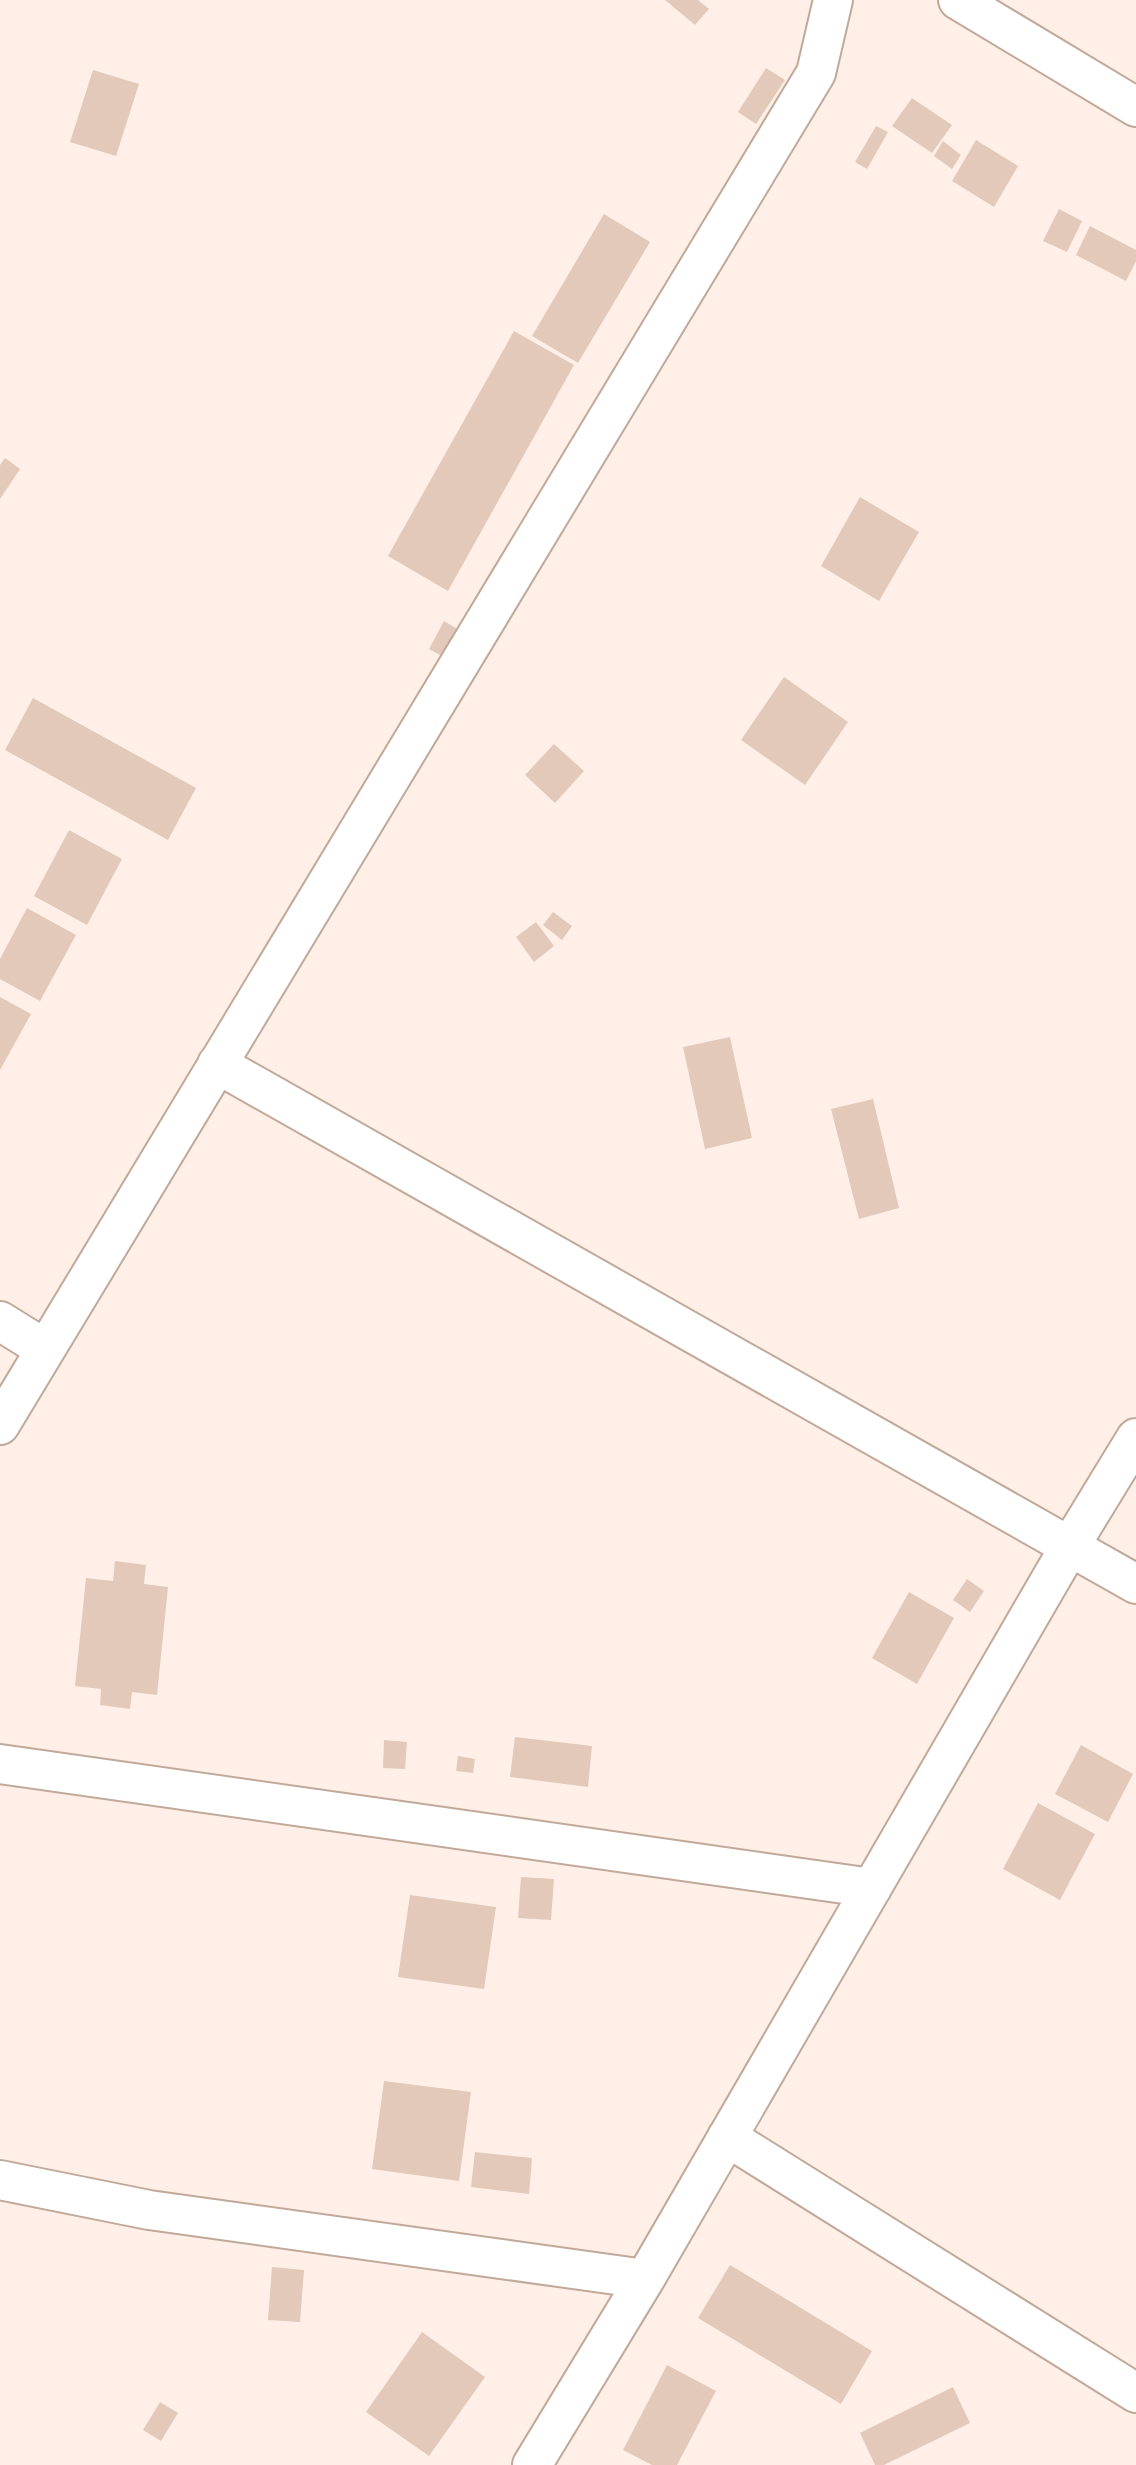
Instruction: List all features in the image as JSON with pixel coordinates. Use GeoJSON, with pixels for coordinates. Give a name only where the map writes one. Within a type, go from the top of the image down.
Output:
{"type":"FeatureCollection","features":[{"type":"Feature","properties":{"kind":"street"},"geometry":{"type":"LineString","coordinates":[[0,1425],[816,73],[833,0]]}},
{"type":"Feature","properties":{"kind":"street"},"geometry":{"type":"LineString","coordinates":[[958,0],[1136,107]]}},
{"type":"Feature","properties":{"kind":"street"},"geometry":{"type":"LineString","coordinates":[[216,1064],[1136,1584]]}},
{"type":"Feature","properties":{"kind":"street"},"geometry":{"type":"LineString","coordinates":[[0,1321],[45,1349]]}},
{"type":"Feature","properties":{"kind":"street"},"geometry":{"type":"LineString","coordinates":[[532,2465],[645,2279],[1070,1546],[1136,1437]]}},
{"type":"Feature","properties":{"kind":"street"},"geometry":{"type":"LineString","coordinates":[[0,1765],[872,1888]]}},
{"type":"Feature","properties":{"kind":"street"},"geometry":{"type":"LineString","coordinates":[[727,2137],[1136,2393]]}},
{"type":"Feature","properties":{"kind":"street"},"geometry":{"type":"LineString","coordinates":[[0,2180],[149,2210],[645,2279]]}},
{"type":"Feature","properties":{"kind":"building"},"geometry":{"type":"Polygon","coordinates":[[[665,0],[698,0],[709,9],[695,25],[665,0]]]}},
{"type":"Feature","properties":{"kind":"building"},"geometry":{"type":"Polygon","coordinates":[[[766,68],[785,80],[756,124],[738,112],[766,68]]]}},
{"type":"Feature","properties":{"kind":"building"},"geometry":{"type":"Polygon","coordinates":[[[93,70],[139,84],[116,156],[70,142],[93,70]]]}},
{"type":"Feature","properties":{"kind":"building"},"geometry":{"type":"Polygon","coordinates":[[[912,98],[952,125],[932,153],[892,126],[912,98]]]}},
{"type":"Feature","properties":{"kind":"building"},"geometry":{"type":"Polygon","coordinates":[[[876,126],[888,132],[867,169],[855,162],[876,126]]]}},
{"type":"Feature","properties":{"kind":"building"},"geometry":{"type":"Polygon","coordinates":[[[976,140],[1018,166],[994,207],[952,181],[976,140]]]}},
{"type":"Feature","properties":{"kind":"building"},"geometry":{"type":"Polygon","coordinates":[[[943,141],[961,155],[952,169],[934,156],[943,141]]]}},
{"type":"Feature","properties":{"kind":"building"},"geometry":{"type":"Polygon","coordinates":[[[1059,209],[1082,221],[1067,252],[1043,241],[1059,209]]]}},
{"type":"Feature","properties":{"kind":"building"},"geometry":{"type":"Polygon","coordinates":[[[604,214],[650,242],[578,363],[532,336],[604,214]]]}},
{"type":"Feature","properties":{"kind":"building"},"geometry":{"type":"Polygon","coordinates":[[[1090,226],[1136,250],[1136,261],[1126,281],[1076,255],[1090,226]]]}},
{"type":"Feature","properties":{"kind":"building"},"geometry":{"type":"Polygon","coordinates":[[[514,331],[574,365],[448,591],[388,556],[514,331]]]}},
{"type":"Feature","properties":{"kind":"building"},"geometry":{"type":"Polygon","coordinates":[[[5,458],[20,469],[0,499],[0,465],[5,458]]]}},
{"type":"Feature","properties":{"kind":"building"},"geometry":{"type":"Polygon","coordinates":[[[860,497],[919,532],[879,601],[821,566],[860,497]]]}},
{"type":"Feature","properties":{"kind":"building"},"geometry":{"type":"Polygon","coordinates":[[[444,621],[464,633],[449,660],[429,649],[444,621]]]}},
{"type":"Feature","properties":{"kind":"building"},"geometry":{"type":"Polygon","coordinates":[[[784,677],[848,722],[805,785],[741,740],[784,677]]]}},
{"type":"Feature","properties":{"kind":"building"},"geometry":{"type":"Polygon","coordinates":[[[33,698],[196,788],[168,840],[5,750],[33,698]]]}},
{"type":"Feature","properties":{"kind":"building"},"geometry":{"type":"Polygon","coordinates":[[[554,744],[584,771],[555,803],[525,775],[554,744]]]}},
{"type":"Feature","properties":{"kind":"building"},"geometry":{"type":"Polygon","coordinates":[[[69,830],[122,859],[87,925],[34,896],[69,830]]]}},
{"type":"Feature","properties":{"kind":"building"},"geometry":{"type":"Polygon","coordinates":[[[27,908],[76,935],[40,1001],[0,979],[0,959],[27,908]]]}},
{"type":"Feature","properties":{"kind":"building"},"geometry":{"type":"Polygon","coordinates":[[[553,912],[572,926],[562,940],[543,925],[553,912]]]}},
{"type":"Feature","properties":{"kind":"building"},"geometry":{"type":"Polygon","coordinates":[[[536,922],[554,946],[534,962],[516,937],[536,922]]]}},
{"type":"Feature","properties":{"kind":"building"},"geometry":{"type":"Polygon","coordinates":[[[0,997],[31,1014],[0,1070],[0,997]]]}},
{"type":"Feature","properties":{"kind":"building"},"geometry":{"type":"Polygon","coordinates":[[[730,1037],[752,1138],[705,1149],[683,1047],[730,1037]]]}},
{"type":"Feature","properties":{"kind":"building"},"geometry":{"type":"Polygon","coordinates":[[[873,1099],[899,1208],[859,1219],[831,1109],[873,1099]]]}},
{"type":"Feature","properties":{"kind":"building"},"geometry":{"type":"Polygon","coordinates":[[[115,1561],[146,1565],[144,1584],[168,1587],[157,1695],[132,1692],[130,1709],[100,1705],[101,1689],[75,1686],[86,1578],[113,1581],[115,1561]]]}},
{"type":"Feature","properties":{"kind":"building"},"geometry":{"type":"Polygon","coordinates":[[[967,1579],[984,1591],[970,1612],[953,1600],[967,1579]]]}},
{"type":"Feature","properties":{"kind":"building"},"geometry":{"type":"Polygon","coordinates":[[[909,1592],[954,1618],[917,1684],[872,1658],[909,1592]]]}},
{"type":"Feature","properties":{"kind":"building"},"geometry":{"type":"Polygon","coordinates":[[[515,1737],[592,1746],[588,1787],[510,1777],[515,1737]]]}},
{"type":"Feature","properties":{"kind":"building"},"geometry":{"type":"Polygon","coordinates":[[[384,1740],[407,1742],[405,1769],[383,1768],[384,1740]]]}},
{"type":"Feature","properties":{"kind":"building"},"geometry":{"type":"Polygon","coordinates":[[[1081,1745],[1133,1774],[1108,1822],[1055,1794],[1081,1745]]]}},
{"type":"Feature","properties":{"kind":"building"},"geometry":{"type":"Polygon","coordinates":[[[458,1756],[475,1759],[473,1773],[456,1771],[458,1756]]]}},
{"type":"Feature","properties":{"kind":"building"},"geometry":{"type":"Polygon","coordinates":[[[1038,1803],[1095,1834],[1060,1900],[1003,1869],[1038,1803]]]}},
{"type":"Feature","properties":{"kind":"building"},"geometry":{"type":"Polygon","coordinates":[[[521,1877],[554,1879],[551,1920],[518,1918],[521,1877]]]}},
{"type":"Feature","properties":{"kind":"building"},"geometry":{"type":"Polygon","coordinates":[[[410,1895],[496,1907],[484,1989],[398,1977],[410,1895]]]}},
{"type":"Feature","properties":{"kind":"building"},"geometry":{"type":"Polygon","coordinates":[[[384,2081],[471,2092],[459,2181],[372,2169],[384,2081]]]}},
{"type":"Feature","properties":{"kind":"building"},"geometry":{"type":"Polygon","coordinates":[[[475,2152],[532,2158],[529,2194],[471,2187],[475,2152]]]}},
{"type":"Feature","properties":{"kind":"building"},"geometry":{"type":"Polygon","coordinates":[[[730,2265],[872,2351],[841,2404],[698,2318],[730,2265]]]}},
{"type":"Feature","properties":{"kind":"building"},"geometry":{"type":"Polygon","coordinates":[[[272,2267],[304,2270],[300,2322],[268,2320],[272,2267]]]}},
{"type":"Feature","properties":{"kind":"building"},"geometry":{"type":"Polygon","coordinates":[[[422,2332],[485,2377],[429,2456],[366,2412],[422,2332]]]}},
{"type":"Feature","properties":{"kind":"building"},"geometry":{"type":"Polygon","coordinates":[[[667,2365],[716,2391],[677,2465],[652,2465],[623,2450],[667,2365]]]}},
{"type":"Feature","properties":{"kind":"building"},"geometry":{"type":"Polygon","coordinates":[[[953,2387],[970,2423],[884,2465],[875,2465],[860,2433],[953,2387]]]}},
{"type":"Feature","properties":{"kind":"building"},"geometry":{"type":"Polygon","coordinates":[[[160,2402],[178,2413],[161,2441],[143,2430],[160,2402]]]}}]}
